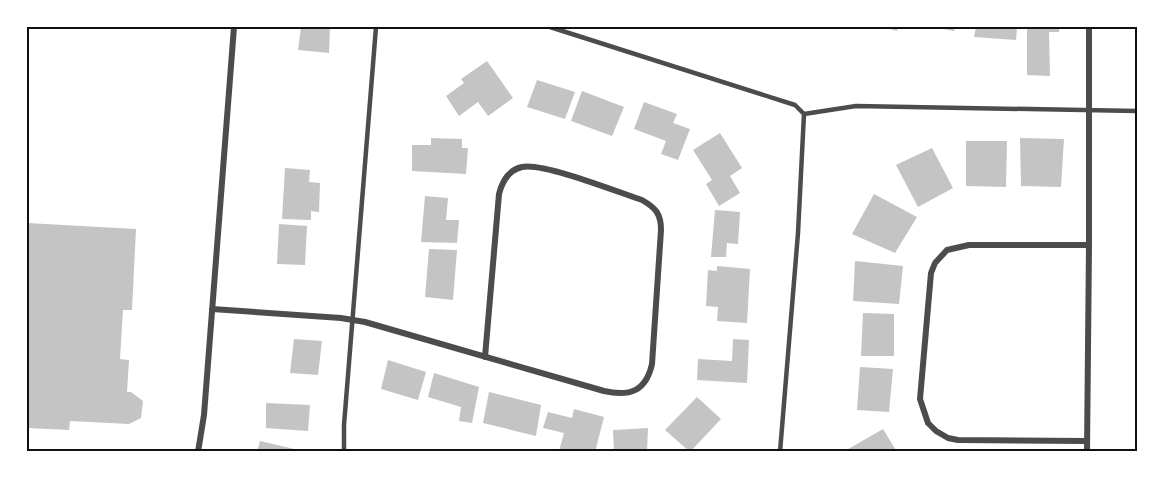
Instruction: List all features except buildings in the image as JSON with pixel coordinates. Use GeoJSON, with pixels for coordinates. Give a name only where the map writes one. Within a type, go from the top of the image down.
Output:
{"type":"FeatureCollection","features":[{"type":"Feature","properties":{"kind":"street"},"geometry":{"type":"LineString","coordinates":[[198,452],[204,415],[234,27]]}},
{"type":"Feature","properties":{"kind":"street"},"geometry":{"type":"LineString","coordinates":[[1087,452],[1089,27]]}},
{"type":"Feature","properties":{"kind":"street"},"geometry":{"type":"LineString","coordinates":[[212,309],[353,320],[485,357],[614,393],[631,392],[638,389],[649,375],[652,364],[662,230],[659,213],[642,200],[543,168],[522,167],[507,176],[501,184],[499,194],[485,357]]}},
{"type":"Feature","properties":{"kind":"street"},"geometry":{"type":"LineString","coordinates":[[1087,441],[948,438],[928,423],[920,399],[929,283],[935,263],[941,256],[956,247],[969,245],[1089,245]]}},
{"type":"Feature","properties":{"kind":"lane"},"geometry":{"type":"LineString","coordinates":[[344,452],[344,425],[376,27]]}},
{"type":"Feature","properties":{"kind":"lane"},"geometry":{"type":"LineString","coordinates":[[550,27],[795,105],[804,114],[798,233],[780,452]]}},
{"type":"Feature","properties":{"kind":"lane"},"geometry":{"type":"LineString","coordinates":[[804,114],[856,106],[1137,111]]}}]}
